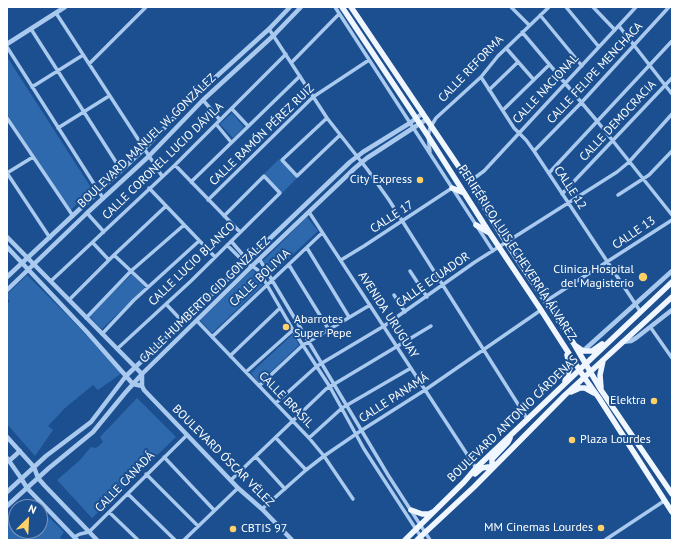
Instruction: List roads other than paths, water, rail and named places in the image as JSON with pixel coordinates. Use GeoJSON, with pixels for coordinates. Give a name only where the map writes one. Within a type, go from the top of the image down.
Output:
{"type":"FeatureCollection","features":[{"type":"Feature","properties":{"kind":"main road","name":"PERIFÉRICO LUIS ECHEVERRÍA ÁLVAREZ"},"geometry":{"type":"LineString","coordinates":[[342,7],[428,136],[584,378],[600,398],[672,512]]}},
{"type":"Feature","properties":{"kind":"main road","name":"PERIFÉRICO LUIS ECHEVERRÍA ÁLVAREZ"},"geometry":{"type":"LineString","coordinates":[[351,7],[469,182],[506,242],[574,344],[601,390],[672,494]]}},
{"type":"Feature","properties":{"kind":"main road"},"geometry":{"type":"LineString","coordinates":[[452,188],[464,193]]}},
{"type":"Feature","properties":{"kind":"main road"},"geometry":{"type":"LineString","coordinates":[[476,225],[489,232]]}},
{"type":"Feature","properties":{"kind":"main road","name":"BOULEVARD ANTONIO CÁRDENAS"},"geometry":{"type":"LineString","coordinates":[[405,540],[464,482],[476,468],[528,420],[610,339],[672,282]]}},
{"type":"Feature","properties":{"kind":"main road","name":"BOULEVARD ANTONIO CÁRDENAS"},"geometry":{"type":"LineString","coordinates":[[421,537],[565,395],[672,297]]}},
{"type":"Feature","properties":{"kind":"main road"},"geometry":{"type":"LineString","coordinates":[[574,344],[584,351],[592,351],[610,339]]}},
{"type":"Feature","properties":{"kind":"main road"},"geometry":{"type":"LineString","coordinates":[[562,386],[570,368],[565,347]]}},
{"type":"Feature","properties":{"kind":"main road"},"geometry":{"type":"LineString","coordinates":[[601,390],[600,375],[604,360]]}},
{"type":"Feature","properties":{"kind":"main road"},"geometry":{"type":"LineString","coordinates":[[565,395],[580,388],[585,388],[600,398]]}},
{"type":"Feature","properties":{"kind":"main road"},"geometry":{"type":"LineString","coordinates":[[546,402],[551,409]]}},
{"type":"Feature","properties":{"kind":"main road"},"geometry":{"type":"LineString","coordinates":[[464,482],[482,468],[492,468],[492,458],[508,442],[512,434]]}},
{"type":"Feature","properties":{"kind":"main road"},"geometry":{"type":"LineString","coordinates":[[411,510],[426,514],[436,510]]}},
{"type":"Feature","properties":{"kind":"street"},"geometry":{"type":"LineString","coordinates":[[65,7],[7,46],[103,198]]}},
{"type":"Feature","properties":{"kind":"street"},"geometry":{"type":"LineString","coordinates":[[89,64],[146,7]]}},
{"type":"Feature","properties":{"kind":"street","name":"BOULEVARD MANUEL W. GONZÁLEZ"},"geometry":{"type":"LineString","coordinates":[[7,277],[144,149],[197,94],[269,29],[290,7]]}},
{"type":"Feature","properties":{"kind":"street","name":"BOULEVARD MANUEL W. GONZÁLEZ"},"geometry":{"type":"LineString","coordinates":[[7,290],[33,263],[148,157],[203,100],[274,36],[301,7]]}},
{"type":"Feature","properties":{"kind":"street"},"geometry":{"type":"LineString","coordinates":[[334,7],[494,251]]}},
{"type":"Feature","properties":{"kind":"street"},"geometry":{"type":"LineString","coordinates":[[511,7],[529,25]]}},
{"type":"Feature","properties":{"kind":"street"},"geometry":{"type":"LineString","coordinates":[[566,7],[599,47]]}},
{"type":"Feature","properties":{"kind":"street","name":"CALLE NACIONAL"},"geometry":{"type":"LineString","coordinates":[[469,182],[484,171],[636,7]]}},
{"type":"Feature","properties":{"kind":"street","name":"CALLE FELIPE MENCHACA"},"geometry":{"type":"LineString","coordinates":[[534,151],[581,103],[669,7]]}},
{"type":"Feature","properties":{"kind":"street","name":"CALLE REFORMA"},"geometry":{"type":"LineString","coordinates":[[431,154],[428,136],[431,125],[436,118],[481,77],[506,48],[546,8]]}},
{"type":"Feature","properties":{"kind":"street"},"geometry":{"type":"LineString","coordinates":[[594,8],[615,30]]}},
{"type":"Feature","properties":{"kind":"street"},"geometry":{"type":"LineString","coordinates":[[56,13],[148,157],[162,176]]}},
{"type":"Feature","properties":{"kind":"street"},"geometry":{"type":"LineString","coordinates":[[292,62],[339,14]]}},
{"type":"Feature","properties":{"kind":"street"},"geometry":{"type":"LineString","coordinates":[[540,15],[582,66]]}},
{"type":"Feature","properties":{"kind":"street"},"geometry":{"type":"LineString","coordinates":[[619,26],[672,94]]}},
{"type":"Feature","properties":{"kind":"street"},"geometry":{"type":"LineString","coordinates":[[31,29],[121,170]]}},
{"type":"Feature","properties":{"kind":"street"},"geometry":{"type":"LineString","coordinates":[[269,29],[292,62],[327,118],[378,184],[403,221],[528,420]]}},
{"type":"Feature","properties":{"kind":"street"},"geometry":{"type":"LineString","coordinates":[[522,32],[672,214]]}},
{"type":"Feature","properties":{"kind":"street"},"geometry":{"type":"LineString","coordinates":[[548,173],[672,40]]}},
{"type":"Feature","properties":{"kind":"street"},"geometry":{"type":"LineString","coordinates":[[506,48],[534,80]]}},
{"type":"Feature","properties":{"kind":"street","name":"CALLE CORONEL LUCIO DÁVILA"},"geometry":{"type":"LineString","coordinates":[[51,281],[175,165],[286,54]]}},
{"type":"Feature","properties":{"kind":"street"},"geometry":{"type":"LineString","coordinates":[[32,87],[83,55]]}},
{"type":"Feature","properties":{"kind":"street","name":"CALLE RAMÓN PÉREZ RUIZ"},"geometry":{"type":"LineString","coordinates":[[208,200],[313,97],[369,60]]}},
{"type":"Feature","properties":{"kind":"street"},"geometry":{"type":"LineString","coordinates":[[489,90],[518,62]]}},
{"type":"Feature","properties":{"kind":"street"},"geometry":{"type":"LineString","coordinates":[[503,110],[549,65]]}},
{"type":"Feature","properties":{"kind":"street"},"geometry":{"type":"LineString","coordinates":[[191,182],[300,76]]}},
{"type":"Feature","properties":{"kind":"street","name":"CALLE 12"},"geometry":{"type":"LineString","coordinates":[[481,77],[519,133],[534,151],[567,204],[640,312]]}},
{"type":"Feature","properties":{"kind":"street","name":"CALLE DEMOCRACIA"},"geometry":{"type":"LineString","coordinates":[[562,194],[672,78]]}},
{"type":"Feature","properties":{"kind":"street"},"geometry":{"type":"LineString","coordinates":[[58,128],[109,96]]}},
{"type":"Feature","properties":{"kind":"street"},"geometry":{"type":"LineString","coordinates":[[203,100],[220,120]]}},
{"type":"Feature","properties":{"kind":"street"},"geometry":{"type":"LineString","coordinates":[[232,109],[248,126]]}},
{"type":"Feature","properties":{"kind":"street","name":"CALLE HUMBERTO CID GONZÁLEZ"},"geometry":{"type":"LineString","coordinates":[[7,506],[93,432],[142,374],[361,162],[414,128],[423,113]]}},
{"type":"Feature","properties":{"kind":"street","name":"CALLE ECUADOR"},"geometry":{"type":"LineString","coordinates":[[276,403],[316,366],[384,326],[506,242],[609,177],[629,162],[672,114]]}},
{"type":"Feature","properties":{"kind":"street"},"geometry":{"type":"LineString","coordinates":[[7,118],[73,216]]}},
{"type":"Feature","properties":{"kind":"street"},"geometry":{"type":"LineString","coordinates":[[327,118],[282,160],[297,176],[340,135]]}},
{"type":"Feature","properties":{"kind":"street","name":"CALLE HUMBERTO CID GONZÁLEZ"},"geometry":{"type":"LineString","coordinates":[[7,492],[46,456],[91,422],[126,376],[306,202],[356,156],[410,123],[427,119]]}},
{"type":"Feature","properties":{"kind":"street"},"geometry":{"type":"LineString","coordinates":[[216,124],[231,142]]}},
{"type":"Feature","properties":{"kind":"street"},"geometry":{"type":"LineString","coordinates":[[618,195],[643,180],[655,170],[672,151]]}},
{"type":"Feature","properties":{"kind":"street"},"geometry":{"type":"LineString","coordinates":[[33,157],[7,173],[50,238]]}},
{"type":"Feature","properties":{"kind":"street"},"geometry":{"type":"LineString","coordinates":[[175,165],[240,232]]}},
{"type":"Feature","properties":{"kind":"street","name":"CALLE LUCIO BLANCO"},"geometry":{"type":"LineString","coordinates":[[117,350],[280,193],[264,176],[224,216]]}},
{"type":"Feature","properties":{"kind":"street"},"geometry":{"type":"LineString","coordinates":[[149,188],[215,256]]}},
{"type":"Feature","properties":{"kind":"street","name":"CALLE 17"},"geometry":{"type":"LineString","coordinates":[[341,260],[452,188]]}},
{"type":"Feature","properties":{"kind":"street"},"geometry":{"type":"LineString","coordinates":[[306,202],[313,208]]}},
{"type":"Feature","properties":{"kind":"street"},"geometry":{"type":"LineString","coordinates":[[69,300],[166,206]]}},
{"type":"Feature","properties":{"kind":"street","name":"AVENIDA URUGUAY"},"geometry":{"type":"LineString","coordinates":[[309,212],[476,468]]}},
{"type":"Feature","properties":{"kind":"street"},"geometry":{"type":"LineString","coordinates":[[87,213],[104,232]]}},
{"type":"Feature","properties":{"kind":"street","name":"CALLE 13"},"geometry":{"type":"LineString","coordinates":[[546,301],[672,220]]}},
{"type":"Feature","properties":{"kind":"street"},"geometry":{"type":"LineString","coordinates":[[86,318],[132,271],[184,225]]}},
{"type":"Feature","properties":{"kind":"street","name":"CALLE BOLIVIA"},"geometry":{"type":"LineString","coordinates":[[212,337],[322,233]]}},
{"type":"Feature","properties":{"kind":"street"},"geometry":{"type":"LineString","coordinates":[[7,235],[117,350],[142,374],[142,386],[133,384],[87,332],[7,247]]}},
{"type":"Feature","properties":{"kind":"street"},"geometry":{"type":"LineString","coordinates":[[102,334],[134,300],[199,241]]}},
{"type":"Feature","properties":{"kind":"street"},"geometry":{"type":"LineString","coordinates":[[231,241],[245,261]]}},
{"type":"Feature","properties":{"kind":"street"},"geometry":{"type":"LineString","coordinates":[[92,243],[109,260]]}},
{"type":"Feature","properties":{"kind":"street"},"geometry":{"type":"LineString","coordinates":[[226,245],[259,271],[293,330],[330,387],[382,478],[418,527],[421,537]]}},
{"type":"Feature","properties":{"kind":"street"},"geometry":{"type":"LineString","coordinates":[[307,248],[349,318]]}},
{"type":"Feature","properties":{"kind":"street"},"geometry":{"type":"LineString","coordinates":[[114,255],[148,287]]}},
{"type":"Feature","properties":{"kind":"street"},"geometry":{"type":"LineString","coordinates":[[260,260],[388,475],[411,510],[421,537]]}},
{"type":"Feature","properties":{"kind":"street"},"geometry":{"type":"LineString","coordinates":[[289,264],[329,330]]}},
{"type":"Feature","properties":{"kind":"street"},"geometry":{"type":"LineString","coordinates":[[410,271],[427,297]]}},
{"type":"Feature","properties":{"kind":"street"},"geometry":{"type":"LineString","coordinates":[[584,351],[672,271]]}},
{"type":"Feature","properties":{"kind":"street"},"geometry":{"type":"LineString","coordinates":[[394,295],[405,312]]}},
{"type":"Feature","properties":{"kind":"street"},"geometry":{"type":"LineString","coordinates":[[166,304],[181,320]]}},
{"type":"Feature","properties":{"kind":"street"},"geometry":{"type":"LineString","coordinates":[[259,386],[303,345],[370,306]]}},
{"type":"Feature","properties":{"kind":"street"},"geometry":{"type":"LineString","coordinates":[[230,356],[280,308]]}},
{"type":"Feature","properties":{"kind":"street","name":"CALLE PANAMÁ"},"geometry":{"type":"LineString","coordinates":[[262,509],[324,456],[425,390],[541,310]]}},
{"type":"Feature","properties":{"kind":"street"},"geometry":{"type":"LineString","coordinates":[[622,342],[631,341],[651,328],[672,310]]}},
{"type":"Feature","properties":{"kind":"street","name":"CALLE BRASIL"},"geometry":{"type":"LineString","coordinates":[[197,321],[309,438],[324,456],[353,499]]}},
{"type":"Feature","properties":{"kind":"street"},"geometry":{"type":"LineString","coordinates":[[87,332],[94,326]]}},
{"type":"Feature","properties":{"kind":"street"},"geometry":{"type":"LineString","coordinates":[[231,480],[321,393],[431,326]]}},
{"type":"Feature","properties":{"kind":"street"},"geometry":{"type":"LineString","coordinates":[[651,328],[672,358]]}},
{"type":"Feature","properties":{"kind":"street"},"geometry":{"type":"LineString","coordinates":[[246,372],[293,330]]}},
{"type":"Feature","properties":{"kind":"street"},"geometry":{"type":"LineString","coordinates":[[309,438],[346,405],[411,368]]}},
{"type":"Feature","properties":{"kind":"street","name":"BOULEVARD ÓSCAR VÉLEZ"},"geometry":{"type":"LineString","coordinates":[[142,386],[144,390],[238,488],[262,509],[292,540]]}},
{"type":"Feature","properties":{"kind":"street","name":"CALLE CANADÁ"},"geometry":{"type":"LineString","coordinates":[[75,539],[80,534],[89,532],[110,513],[146,474],[187,435]]}},
{"type":"Feature","properties":{"kind":"street"},"geometry":{"type":"LineString","coordinates":[[7,437],[34,467],[38,478],[97,540]]}},
{"type":"Feature","properties":{"kind":"street"},"geometry":{"type":"LineString","coordinates":[[276,438],[306,470]]}},
{"type":"Feature","properties":{"kind":"street"},"geometry":{"type":"LineString","coordinates":[[20,451],[8,460],[27,488],[75,539]]}},
{"type":"Feature","properties":{"kind":"street"},"geometry":{"type":"LineString","coordinates":[[164,457],[214,510]]}},
{"type":"Feature","properties":{"kind":"street"},"geometry":{"type":"LineString","coordinates":[[256,457],[285,489]]}},
{"type":"Feature","properties":{"kind":"street"},"geometry":{"type":"LineString","coordinates":[[146,474],[198,526]]}},
{"type":"Feature","properties":{"kind":"street"},"geometry":{"type":"LineString","coordinates":[[382,478],[388,475]]}},
{"type":"Feature","properties":{"kind":"street"},"geometry":{"type":"LineString","coordinates":[[184,540],[238,488]]}},
{"type":"Feature","properties":{"kind":"street"},"geometry":{"type":"LineString","coordinates":[[128,494],[175,540]]}},
{"type":"Feature","properties":{"kind":"street"},"geometry":{"type":"LineString","coordinates":[[608,539],[664,501]]}},
{"type":"Feature","properties":{"kind":"street"},"geometry":{"type":"LineString","coordinates":[[110,513],[138,540]]}},
{"type":"Feature","properties":{"kind":"street"},"geometry":{"type":"LineString","coordinates":[[421,537],[430,540]]}},
{"type":"Feature","properties":{"kind":"place","name":"City Express"},"geometry":{"type":"Point","coordinates":[420,180]}},
{"type":"Feature","properties":{"kind":"place","name":"Clinica Hospital del Magisterio"},"geometry":{"type":"Point","coordinates":[643,277]}},
{"type":"Feature","properties":{"kind":"place","name":"Abarrotes Super Pepe"},"geometry":{"type":"Point","coordinates":[286,327]}},
{"type":"Feature","properties":{"kind":"place","name":"Elektra"},"geometry":{"type":"Point","coordinates":[654,401]}},
{"type":"Feature","properties":{"kind":"place","name":"Plaza Lourdes"},"geometry":{"type":"Point","coordinates":[572,440]}},
{"type":"Feature","properties":{"kind":"place","name":"MM Cinemas Lourdes"},"geometry":{"type":"Point","coordinates":[601,528]}},
{"type":"Feature","properties":{"kind":"place","name":"CBTIS 97"},"geometry":{"type":"Point","coordinates":[233,529]}}]}
